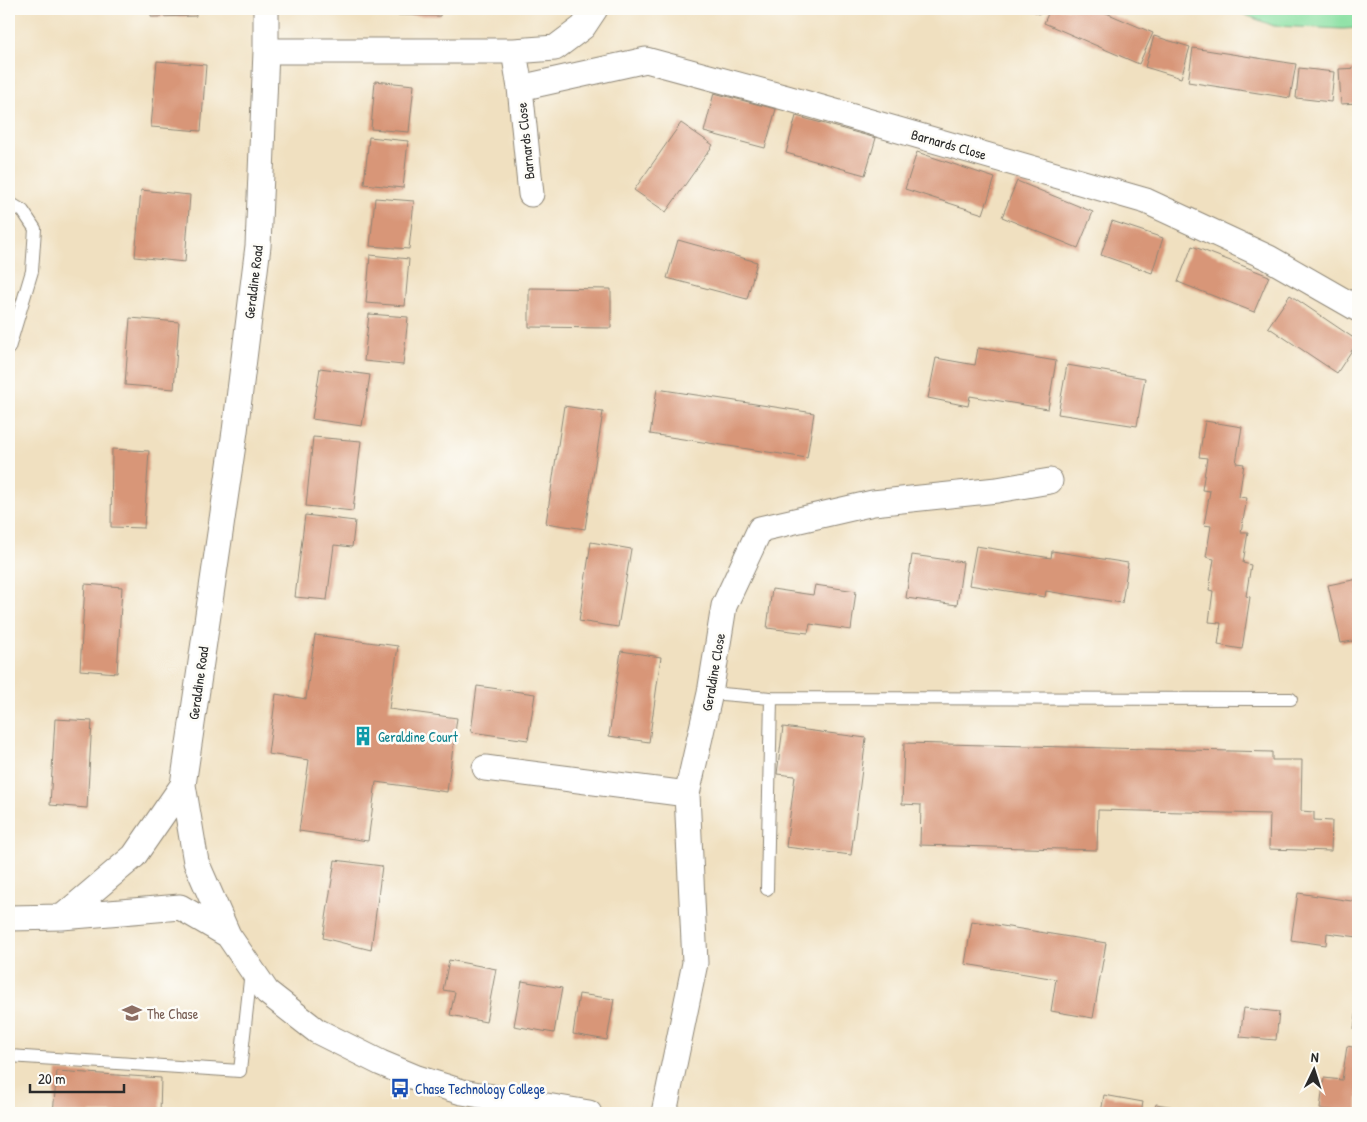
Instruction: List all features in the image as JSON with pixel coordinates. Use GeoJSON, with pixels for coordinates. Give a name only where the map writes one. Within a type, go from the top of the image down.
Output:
{"type":"FeatureCollection","features":[{"type":"Feature","properties":{"kind":"street","name":"Geraldine Road"},"geometry":{"type":"LineString","coordinates":[[266,9],[258,246],[235,431],[183,784],[196,862],[228,935],[268,992],[317,1031],[417,1078],[462,1092],[589,1113]]}},
{"type":"Feature","properties":{"kind":"street"},"geometry":{"type":"LineString","coordinates":[[266,51],[514,51],[555,48],[583,27],[595,9]]}},
{"type":"Feature","properties":{"kind":"street","name":"Barnards Close"},"geometry":{"type":"LineString","coordinates":[[514,51],[520,88],[531,194]]}},
{"type":"Feature","properties":{"kind":"street","name":"Barnards Close"},"geometry":{"type":"LineString","coordinates":[[520,88],[646,60],[787,98],[1146,201],[1269,258],[1358,309]]}},
{"type":"Feature","properties":{"kind":"street","name":"Geraldine Close"},"geometry":{"type":"LineString","coordinates":[[664,1113],[695,963],[686,794],[710,693],[724,606],[760,529],[873,503],[997,490],[1050,481]]}},
{"type":"Feature","properties":{"kind":"street"},"geometry":{"type":"LineString","coordinates":[[485,768],[686,794]]}},
{"type":"Feature","properties":{"kind":"street"},"geometry":{"type":"LineString","coordinates":[[62,917],[134,856],[183,784]]}},
{"type":"Feature","properties":{"kind":"street"},"geometry":{"type":"LineString","coordinates":[[9,918],[62,917],[180,907],[228,935]]}},
{"type":"Feature","properties":{"kind":"lane"},"geometry":{"type":"LineString","coordinates":[[9,205],[23,211],[35,228],[32,271],[9,348]]}},
{"type":"Feature","properties":{"kind":"lane"},"geometry":{"type":"LineString","coordinates":[[710,693],[771,698],[1291,699]]}},
{"type":"Feature","properties":{"kind":"lane"},"geometry":{"type":"LineString","coordinates":[[766,889],[771,698]]}},
{"type":"Feature","properties":{"kind":"lane"},"geometry":{"type":"LineString","coordinates":[[9,1056],[240,1071],[251,968]]}},
{"type":"Feature","properties":{"kind":"green space"},"geometry":{"type":"Polygon","coordinates":[[[1230,9],[1358,9],[1358,28],[1274,26],[1230,9]]]}},
{"type":"Feature","properties":{"kind":"building"},"geometry":{"type":"Polygon","coordinates":[[[151,9],[195,9],[196,16],[151,17],[151,9]]]}},
{"type":"Feature","properties":{"kind":"building"},"geometry":{"type":"Polygon","coordinates":[[[395,9],[441,9],[440,16],[395,15],[395,9]]]}},
{"type":"Feature","properties":{"kind":"building"},"geometry":{"type":"Polygon","coordinates":[[[1030,9],[1042,9],[1039,14],[1030,9]]]}},
{"type":"Feature","properties":{"kind":"building"},"geometry":{"type":"Polygon","coordinates":[[[1050,9],[1097,9],[1153,33],[1139,64],[1044,23],[1050,9]]]}},
{"type":"Feature","properties":{"kind":"building"},"geometry":{"type":"Polygon","coordinates":[[[1154,36],[1190,47],[1181,78],[1145,67],[1154,36]]]}},
{"type":"Feature","properties":{"kind":"building"},"geometry":{"type":"Polygon","coordinates":[[[1193,48],[1296,64],[1290,98],[1188,82],[1193,48]]]}},
{"type":"Feature","properties":{"kind":"building"},"geometry":{"type":"Polygon","coordinates":[[[157,61],[206,65],[201,131],[151,127],[157,61]]]}},
{"type":"Feature","properties":{"kind":"building"},"geometry":{"type":"Polygon","coordinates":[[[1299,68],[1334,72],[1331,102],[1296,98],[1299,68]]]}},
{"type":"Feature","properties":{"kind":"building"},"geometry":{"type":"Polygon","coordinates":[[[1358,68],[1358,103],[1341,104],[1339,69],[1358,68]]]}},
{"type":"Feature","properties":{"kind":"building"},"geometry":{"type":"Polygon","coordinates":[[[375,81],[414,85],[409,132],[371,129],[375,81]]]}},
{"type":"Feature","properties":{"kind":"building"},"geometry":{"type":"Polygon","coordinates":[[[714,93],[776,109],[765,148],[704,132],[714,93]]]}},
{"type":"Feature","properties":{"kind":"building"},"geometry":{"type":"Polygon","coordinates":[[[796,116],[876,138],[865,175],[786,153],[796,116]]]}},
{"type":"Feature","properties":{"kind":"building"},"geometry":{"type":"Polygon","coordinates":[[[681,123],[713,145],[666,212],[634,190],[681,123]]]}},
{"type":"Feature","properties":{"kind":"building"},"geometry":{"type":"Polygon","coordinates":[[[369,137],[408,141],[403,188],[364,184],[369,137]]]}},
{"type":"Feature","properties":{"kind":"building"},"geometry":{"type":"Polygon","coordinates":[[[917,152],[995,178],[983,214],[905,189],[917,152]]]}},
{"type":"Feature","properties":{"kind":"building"},"geometry":{"type":"Polygon","coordinates":[[[1017,181],[1093,212],[1078,248],[1002,217],[1017,181]]]}},
{"type":"Feature","properties":{"kind":"building"},"geometry":{"type":"Polygon","coordinates":[[[141,190],[190,195],[185,262],[135,257],[141,190]]]}},
{"type":"Feature","properties":{"kind":"building"},"geometry":{"type":"Polygon","coordinates":[[[375,198],[414,201],[409,249],[370,246],[375,198]]]}},
{"type":"Feature","properties":{"kind":"building"},"geometry":{"type":"Polygon","coordinates":[[[1112,221],[1163,238],[1152,273],[1101,255],[1112,221]]]}},
{"type":"Feature","properties":{"kind":"building"},"geometry":{"type":"Polygon","coordinates":[[[678,240],[757,262],[747,299],[667,278],[678,240]]]}},
{"type":"Feature","properties":{"kind":"building"},"geometry":{"type":"Polygon","coordinates":[[[1192,246],[1269,276],[1254,312],[1178,282],[1192,246]]]}},
{"type":"Feature","properties":{"kind":"building"},"geometry":{"type":"Polygon","coordinates":[[[370,255],[409,259],[405,306],[366,303],[370,255]]]}},
{"type":"Feature","properties":{"kind":"building"},"geometry":{"type":"Polygon","coordinates":[[[529,288],[611,289],[611,328],[529,327],[529,288]]]}},
{"type":"Feature","properties":{"kind":"building"},"geometry":{"type":"Polygon","coordinates":[[[1290,295],[1358,341],[1337,373],[1268,327],[1290,295]]]}},
{"type":"Feature","properties":{"kind":"building"},"geometry":{"type":"Polygon","coordinates":[[[369,314],[408,317],[403,365],[364,361],[369,314]]]}},
{"type":"Feature","properties":{"kind":"building"},"geometry":{"type":"Polygon","coordinates":[[[130,318],[179,322],[174,389],[125,385],[130,318]]]}},
{"type":"Feature","properties":{"kind":"building"},"geometry":{"type":"Polygon","coordinates":[[[978,348],[1056,361],[1048,409],[970,396],[968,406],[928,398],[936,358],[975,365],[978,348]]]}},
{"type":"Feature","properties":{"kind":"building"},"geometry":{"type":"Polygon","coordinates":[[[1067,365],[1145,378],[1137,426],[1058,414],[1067,365]]]}},
{"type":"Feature","properties":{"kind":"building"},"geometry":{"type":"Polygon","coordinates":[[[320,368],[370,375],[362,426],[312,419],[320,368]]]}},
{"type":"Feature","properties":{"kind":"building"},"geometry":{"type":"Polygon","coordinates":[[[657,389],[814,413],[807,458],[650,434],[657,389]]]}},
{"type":"Feature","properties":{"kind":"building"},"geometry":{"type":"Polygon","coordinates":[[[564,406],[603,412],[585,529],[546,523],[564,406]]]}},
{"type":"Feature","properties":{"kind":"building"},"geometry":{"type":"Polygon","coordinates":[[[1205,421],[1242,427],[1236,463],[1244,464],[1239,497],[1247,498],[1241,532],[1248,532],[1243,563],[1251,565],[1246,596],[1250,597],[1242,649],[1218,645],[1221,623],[1209,622],[1213,591],[1209,590],[1214,559],[1206,557],[1211,526],[1204,525],[1210,491],[1202,490],[1207,458],[1199,457],[1205,421]]]}},
{"type":"Feature","properties":{"kind":"building"},"geometry":{"type":"Polygon","coordinates":[[[313,437],[361,441],[353,511],[306,506],[313,437]]]}},
{"type":"Feature","properties":{"kind":"building"},"geometry":{"type":"Polygon","coordinates":[[[112,449],[149,451],[144,528],[111,527],[112,449]]]}},
{"type":"Feature","properties":{"kind":"building"},"geometry":{"type":"Polygon","coordinates":[[[305,515],[355,521],[352,547],[334,545],[327,600],[295,597],[305,515]]]}},
{"type":"Feature","properties":{"kind":"building"},"geometry":{"type":"Polygon","coordinates":[[[591,542],[631,549],[618,627],[579,621],[591,542]]]}},
{"type":"Feature","properties":{"kind":"building"},"geometry":{"type":"Polygon","coordinates":[[[976,546],[1051,558],[1052,551],[1128,563],[1122,603],[1046,591],[1045,597],[969,585],[976,546]]]}},
{"type":"Feature","properties":{"kind":"building"},"geometry":{"type":"Polygon","coordinates":[[[912,555],[963,562],[957,605],[906,598],[912,555]]]}},
{"type":"Feature","properties":{"kind":"building"},"geometry":{"type":"Polygon","coordinates":[[[1358,579],[1358,640],[1341,643],[1328,585],[1358,579]]]}},
{"type":"Feature","properties":{"kind":"building"},"geometry":{"type":"Polygon","coordinates":[[[85,584],[122,587],[117,673],[80,670],[85,584]]]}},
{"type":"Feature","properties":{"kind":"building"},"geometry":{"type":"Polygon","coordinates":[[[815,585],[856,591],[851,630],[810,624],[808,633],[767,628],[772,589],[813,595],[815,585]]]}},
{"type":"Feature","properties":{"kind":"building","name":"Geraldine Court"},"geometry":{"type":"Polygon","coordinates":[[[315,635],[398,646],[389,709],[457,718],[447,792],[376,782],[368,841],[299,831],[309,760],[268,754],[276,694],[306,699],[315,635]]]}},
{"type":"Feature","properties":{"kind":"building"},"geometry":{"type":"Polygon","coordinates":[[[621,651],[661,657],[649,742],[609,736],[621,651]]]}},
{"type":"Feature","properties":{"kind":"building"},"geometry":{"type":"Polygon","coordinates":[[[477,686],[535,694],[528,740],[471,732],[477,686]]]}},
{"type":"Feature","properties":{"kind":"building"},"geometry":{"type":"Polygon","coordinates":[[[55,719],[92,721],[87,808],[50,805],[55,719]]]}},
{"type":"Feature","properties":{"kind":"building"},"geometry":{"type":"Polygon","coordinates":[[[783,727],[866,738],[851,855],[786,847],[795,776],[777,774],[783,727]]]}},
{"type":"Feature","properties":{"kind":"building"},"geometry":{"type":"Polygon","coordinates":[[[904,743],[1272,752],[1272,760],[1302,760],[1301,811],[1314,812],[1314,820],[1332,821],[1331,851],[1269,849],[1270,814],[1098,810],[1097,850],[920,845],[921,805],[902,804],[904,743]]]}},
{"type":"Feature","properties":{"kind":"building"},"geometry":{"type":"Polygon","coordinates":[[[335,860],[382,866],[371,950],[323,938],[335,860]]]}},
{"type":"Feature","properties":{"kind":"building"},"geometry":{"type":"Polygon","coordinates":[[[1298,893],[1358,902],[1358,937],[1327,933],[1326,945],[1291,940],[1298,893]]]}},
{"type":"Feature","properties":{"kind":"building"},"geometry":{"type":"Polygon","coordinates":[[[972,921],[1106,943],[1093,1018],[1051,1011],[1056,979],[965,964],[972,921]]]}},
{"type":"Feature","properties":{"kind":"building"},"geometry":{"type":"Polygon","coordinates":[[[449,960],[496,969],[486,1022],[450,1015],[455,992],[443,990],[449,960]]]}},
{"type":"Feature","properties":{"kind":"building"},"geometry":{"type":"Polygon","coordinates":[[[522,981],[562,988],[554,1033],[514,1026],[522,981]]]}},
{"type":"Feature","properties":{"kind":"building"},"geometry":{"type":"Polygon","coordinates":[[[579,994],[614,999],[607,1040],[573,1034],[579,994]]]}},
{"type":"Feature","properties":{"kind":"building"},"geometry":{"type":"Polygon","coordinates":[[[1244,1008],[1279,1012],[1276,1040],[1240,1037],[1244,1008]]]}},
{"type":"Feature","properties":{"kind":"building"},"geometry":{"type":"Polygon","coordinates":[[[1357,1010],[1358,1029],[1354,1029],[1357,1010]]]}},
{"type":"Feature","properties":{"kind":"building"},"geometry":{"type":"Polygon","coordinates":[[[1347,1046],[1358,1048],[1358,1113],[1320,1109],[1324,1078],[1342,1080],[1347,1046]]]}},
{"type":"Feature","properties":{"kind":"building"},"geometry":{"type":"Polygon","coordinates":[[[57,1071],[161,1078],[160,1113],[53,1113],[57,1071]]]}},
{"type":"Feature","properties":{"kind":"building"},"geometry":{"type":"Polygon","coordinates":[[[1104,1095],[1143,1102],[1141,1113],[1101,1113],[1104,1095]]]}},
{"type":"Feature","properties":{"kind":"building"},"geometry":{"type":"Polygon","coordinates":[[[1156,1104],[1201,1111],[1201,1113],[1154,1113],[1156,1104]]]}},
{"type":"Feature","properties":{"kind":"place","name":"Geraldine Court"},"geometry":{"type":"Point","coordinates":[363,736]}},
{"type":"Feature","properties":{"kind":"place","name":"The Chase"},"geometry":{"type":"Point","coordinates":[132,1013]}},
{"type":"Feature","properties":{"kind":"place","name":"Chase Technology College"},"geometry":{"type":"Point","coordinates":[400,1088]}}]}
